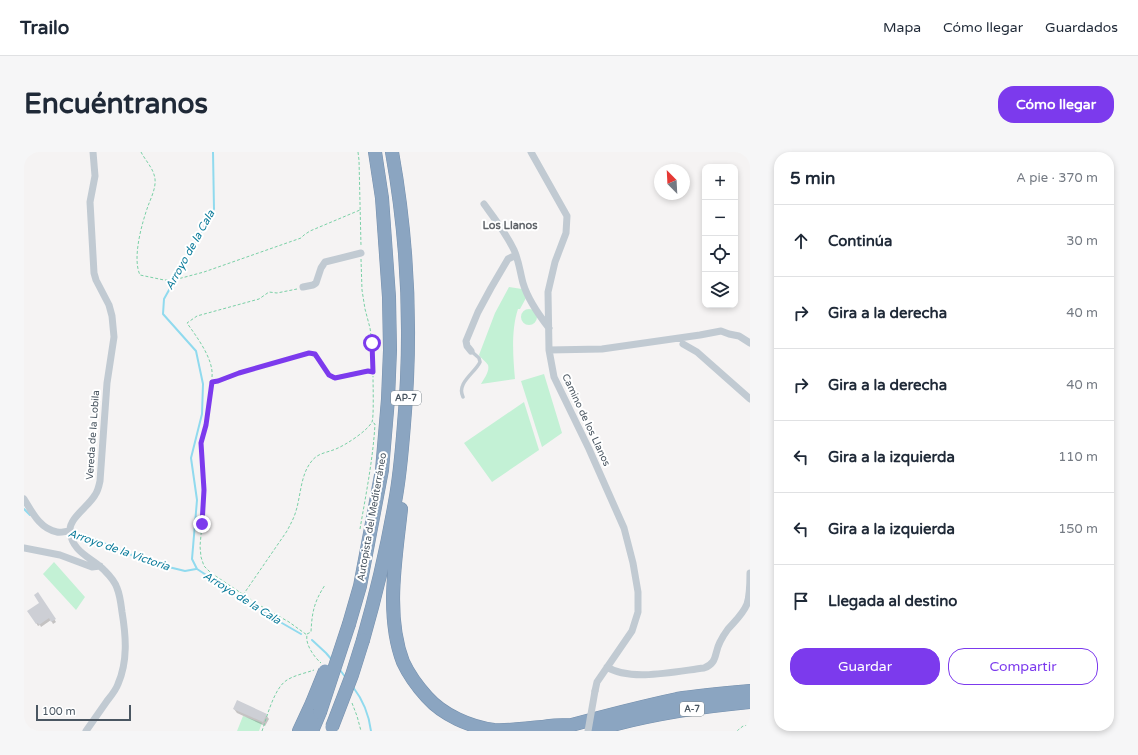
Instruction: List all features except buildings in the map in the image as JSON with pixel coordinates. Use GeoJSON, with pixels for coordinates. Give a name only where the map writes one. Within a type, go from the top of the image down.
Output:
{"type":"FeatureCollection","features":[{"type":"Feature","properties":{"kind":"highway","name":"Autopista del Mediterráneo"},"geometry":{"type":"LineString","coordinates":[[312,731],[316,707],[360,586],[382,470],[388,399],[390,297],[382,198],[375,152]]}},
{"type":"Feature","properties":{"kind":"highway","name":"Autopista del Mediterráneo"},"geometry":{"type":"LineString","coordinates":[[331,729],[352,676],[373,604],[396,501],[402,448],[408,349],[405,254],[404,232],[392,152]]}},
{"type":"Feature","properties":{"kind":"highway"},"geometry":{"type":"LineString","coordinates":[[406,396],[409,435],[395,564],[394,602],[395,633],[404,663],[416,685],[430,701],[445,713],[472,725],[492,730],[508,731],[542,726],[572,725]]}},
{"type":"Feature","properties":{"kind":"highway"},"geometry":{"type":"LineString","coordinates":[[549,731],[678,699],[750,691]]}},
{"type":"Feature","properties":{"kind":"highway","name":"A-7"},"geometry":{"type":"LineString","coordinates":[[592,731],[634,720],[678,711],[750,702]]}},
{"type":"Feature","properties":{"kind":"highway"},"geometry":{"type":"LineString","coordinates":[[299,731],[316,707]]}},
{"type":"Feature","properties":{"kind":"street","name":"Vereda de la Lobila"},"geometry":{"type":"LineString","coordinates":[[70,531],[73,521],[88,506],[96,495],[100,481],[107,383],[114,336],[112,316],[109,305],[94,273],[90,202],[95,176],[93,152]]}},
{"type":"Feature","properties":{"kind":"street","name":"Camino de los Llanos"},"geometry":{"type":"LineString","coordinates":[[531,152],[566,216],[566,233],[555,262],[548,292],[550,350],[554,377],[589,449],[624,528],[633,563],[638,592],[638,612],[632,631],[597,682],[588,731]]}},
{"type":"Feature","properties":{"kind":"street"},"geometry":{"type":"LineString","coordinates":[[484,204],[508,239],[516,254],[526,293],[549,328]]}},
{"type":"Feature","properties":{"kind":"street"},"geometry":{"type":"LineString","coordinates":[[303,287],[316,283],[321,268],[325,262],[361,253]]}},
{"type":"Feature","properties":{"kind":"street"},"geometry":{"type":"LineString","coordinates":[[471,351],[467,346],[466,341],[478,312],[508,259],[516,254]]}},
{"type":"Feature","properties":{"kind":"street"},"geometry":{"type":"LineString","coordinates":[[550,350],[602,349],[720,331],[739,336],[750,343]]}},
{"type":"Feature","properties":{"kind":"street"},"geometry":{"type":"LineString","coordinates":[[683,344],[697,352],[750,399]]}},
{"type":"Feature","properties":{"kind":"street"},"geometry":{"type":"LineString","coordinates":[[24,499],[35,517],[44,526],[59,532],[70,531],[75,546],[82,554],[100,566],[117,588],[124,627],[124,666],[118,685],[86,731]]}},
{"type":"Feature","properties":{"kind":"street"},"geometry":{"type":"LineString","coordinates":[[24,548],[60,555],[92,567],[100,566]]}},
{"type":"Feature","properties":{"kind":"street"},"geometry":{"type":"LineString","coordinates":[[607,667],[613,671],[634,675],[704,668],[709,666],[715,659],[719,644],[727,630],[744,612],[749,599],[750,573]]}},
{"type":"Feature","properties":{"kind":"lane"},"geometry":{"type":"LineString","coordinates":[[463,397],[461,390],[464,382],[480,362],[479,358],[471,351]]}},
{"type":"Feature","properties":{"kind":"lane"},"geometry":{"type":"LineString","coordinates":[[212,382],[309,353],[315,354],[329,375],[333,378],[368,371],[373,372]]}},
{"type":"Feature","properties":{"kind":"path"},"geometry":{"type":"LineString","coordinates":[[141,152],[155,178],[155,186],[146,212],[137,249],[138,270],[140,275],[164,280],[174,280],[204,272],[301,238],[304,234],[310,231],[360,210]]}},
{"type":"Feature","properties":{"kind":"path"},"geometry":{"type":"LineString","coordinates":[[358,152],[362,290],[372,343],[372,422],[374,424],[368,481],[360,529]]}},
{"type":"Feature","properties":{"kind":"path"},"geometry":{"type":"LineString","coordinates":[[303,287],[277,293],[269,292],[258,299],[196,316],[187,323],[202,344],[213,373],[206,425],[201,443],[204,490],[200,546],[204,566],[211,573],[243,595],[289,622],[307,635]]}},
{"type":"Feature","properties":{"kind":"path"},"geometry":{"type":"LineString","coordinates":[[243,595],[292,522],[296,513],[304,477],[311,462],[321,453],[346,444],[365,430],[372,422]]}},
{"type":"Feature","properties":{"kind":"path"},"geometry":{"type":"LineString","coordinates":[[306,639],[307,635],[311,632],[314,608],[318,595],[325,585]]}},
{"type":"Feature","properties":{"kind":"path"},"geometry":{"type":"LineString","coordinates":[[262,731],[281,685],[293,677],[316,670]]}},
{"type":"Feature","properties":{"kind":"path"},"geometry":{"type":"LineString","coordinates":[[736,731],[743,726],[750,724]]}},
{"type":"Feature","properties":{"kind":"green space"},"geometry":{"type":"Polygon","coordinates":[[[509,287],[522,289],[526,298],[520,309],[518,309],[514,326],[513,353],[515,379],[481,384],[488,370],[488,365],[479,355],[495,313],[509,287]]]}},
{"type":"Feature","properties":{"kind":"green space"},"geometry":{"type":"Polygon","coordinates":[[[526,309],[532,309],[537,314],[535,323],[532,325],[526,325],[521,320],[521,314],[526,309]]]}},
{"type":"Feature","properties":{"kind":"green space"},"geometry":{"type":"Polygon","coordinates":[[[544,374],[562,433],[542,447],[521,381],[544,374]]]}},
{"type":"Feature","properties":{"kind":"green space"},"geometry":{"type":"Polygon","coordinates":[[[524,402],[539,450],[492,482],[464,443],[524,402]]]}},
{"type":"Feature","properties":{"kind":"green space"},"geometry":{"type":"Polygon","coordinates":[[[54,562],[85,597],[76,610],[43,574],[54,562]]]}},
{"type":"Feature","properties":{"kind":"green space"},"geometry":{"type":"Polygon","coordinates":[[[243,716],[262,723],[259,731],[237,731],[243,716]]]}},
{"type":"Feature","properties":{"kind":"waterway","name":"Arroyo de la Cala"},"geometry":{"type":"LineString","coordinates":[[213,152],[214,209],[164,299],[163,314],[196,351],[203,384],[202,414],[191,458],[197,500],[192,559],[197,569],[268,615],[301,634]]}},
{"type":"Feature","properties":{"kind":"waterway","name":"Arroyo de la Victoria"},"geometry":{"type":"LineString","coordinates":[[24,509],[30,515]]}},
{"type":"Feature","properties":{"kind":"waterway","name":"Arroyo de la Victoria"},"geometry":{"type":"LineString","coordinates":[[72,533],[87,536],[148,562],[185,571],[196,569]]}},
{"type":"Feature","properties":{"kind":"waterway","name":"Arroyo de la Cala"},"geometry":{"type":"LineString","coordinates":[[312,640],[332,660]]}},
{"type":"Feature","properties":{"kind":"waterway","name":"Arroyo de la Cala"},"geometry":{"type":"LineString","coordinates":[[340,670],[346,678]]}},
{"type":"Feature","properties":{"kind":"waterway","name":"Arroyo de la Cala"},"geometry":{"type":"LineString","coordinates":[[353,687],[365,708],[371,731]]}},
{"type":"Feature","properties":{"kind":"district","name":"Los Llanos"},"geometry":{"type":"Point","coordinates":[510,225]}},
{"type":"Feature","properties":{"kind":"route"},"geometry":{"type":"LineString","coordinates":[[202,524],[204,490],[201,443],[206,425],[212,382],[309,353],[315,354],[329,375],[333,378],[368,371],[373,372],[372,343]]}}]}
